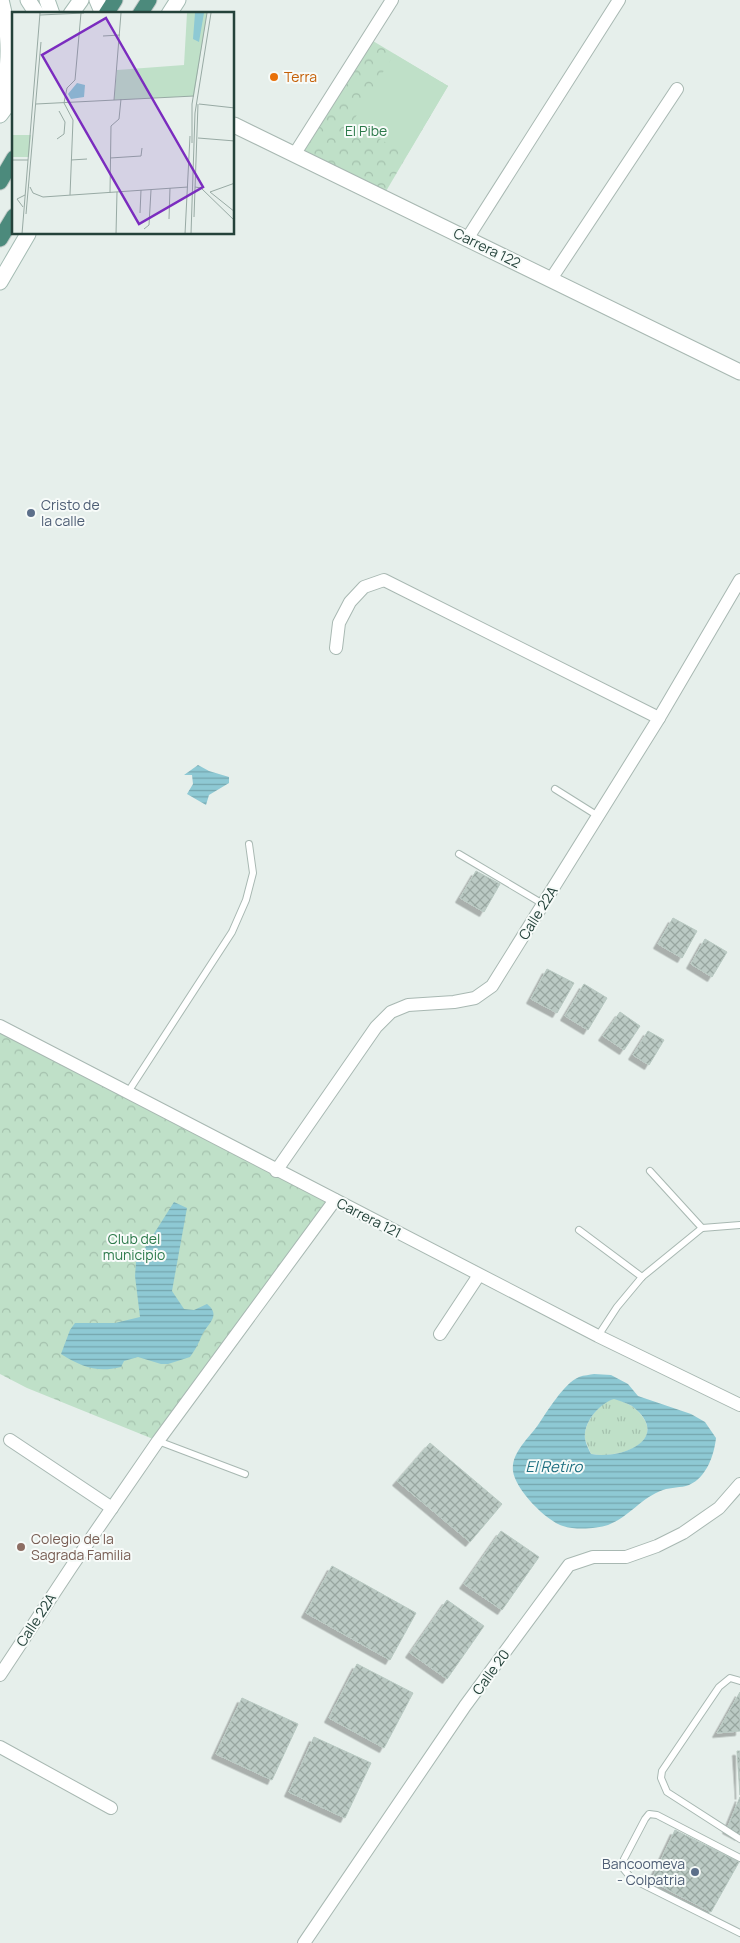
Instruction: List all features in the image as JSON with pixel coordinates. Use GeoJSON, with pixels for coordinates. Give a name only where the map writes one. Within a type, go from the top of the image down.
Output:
{"type":"FeatureCollection","features":[{"type":"Feature","properties":{"kind":"highway"},"geometry":{"type":"LineString","coordinates":[[106,12],[115,0]]}},
{"type":"Feature","properties":{"kind":"highway"},"geometry":{"type":"LineString","coordinates":[[141,12],[149,0]]}},
{"type":"Feature","properties":{"kind":"highway"},"geometry":{"type":"LineString","coordinates":[[0,182],[12,161]]}},
{"type":"Feature","properties":{"kind":"highway"},"geometry":{"type":"LineString","coordinates":[[0,239],[12,219]]}},
{"type":"Feature","properties":{"kind":"street"},"geometry":{"type":"LineString","coordinates":[[0,115],[9,99],[8,44],[1,0]]}},
{"type":"Feature","properties":{"kind":"street"},"geometry":{"type":"LineString","coordinates":[[28,0],[36,12]]}},
{"type":"Feature","properties":{"kind":"street"},"geometry":{"type":"LineString","coordinates":[[47,0],[51,12]]}},
{"type":"Feature","properties":{"kind":"street"},"geometry":{"type":"LineString","coordinates":[[72,12],[81,0]]}},
{"type":"Feature","properties":{"kind":"street"},"geometry":{"type":"LineString","coordinates":[[97,0],[103,12]]}},
{"type":"Feature","properties":{"kind":"street"},"geometry":{"type":"LineString","coordinates":[[170,12],[178,0]]}},
{"type":"Feature","properties":{"kind":"street"},"geometry":{"type":"LineString","coordinates":[[294,155],[392,0]]}},
{"type":"Feature","properties":{"kind":"street"},"geometry":{"type":"LineString","coordinates":[[468,239],[619,0]]}},
{"type":"Feature","properties":{"kind":"street"},"geometry":{"type":"LineString","coordinates":[[551,280],[678,89]]}},
{"type":"Feature","properties":{"kind":"street","name":"Carrera 122"},"geometry":{"type":"LineString","coordinates":[[235,126],[740,372]]}},
{"type":"Feature","properties":{"kind":"street"},"geometry":{"type":"LineString","coordinates":[[0,282],[27,235]]}},
{"type":"Feature","properties":{"kind":"street"},"geometry":{"type":"LineString","coordinates":[[336,648],[339,623],[350,602],[364,587],[384,580],[659,718]]}},
{"type":"Feature","properties":{"kind":"street","name":"Calle 22A"},"geometry":{"type":"LineString","coordinates":[[276,1171],[376,1027],[392,1012],[408,1005],[454,1002],[475,998],[492,986],[659,718],[739,585]]}},
{"type":"Feature","properties":{"kind":"street","name":"Carrera 121"},"geometry":{"type":"LineString","coordinates":[[0,1026],[276,1171],[598,1336],[740,1405]]}},
{"type":"Feature","properties":{"kind":"street","name":"Calle 22A"},"geometry":{"type":"LineString","coordinates":[[0,1674],[158,1441],[335,1200]]}},
{"type":"Feature","properties":{"kind":"street"},"geometry":{"type":"LineString","coordinates":[[440,1334],[479,1274]]}},
{"type":"Feature","properties":{"kind":"street"},"geometry":{"type":"LineString","coordinates":[[10,1440],[112,1508]]}},
{"type":"Feature","properties":{"kind":"street","name":"Calle 20"},"geometry":{"type":"LineString","coordinates":[[304,1943],[465,1706],[569,1565],[593,1557],[626,1557],[657,1546],[683,1533],[719,1508],[740,1484]]}},
{"type":"Feature","properties":{"kind":"street"},"geometry":{"type":"LineString","coordinates":[[0,1747],[111,1808]]}},
{"type":"Feature","properties":{"kind":"lane"},"geometry":{"type":"LineString","coordinates":[[555,788],[598,816]]}},
{"type":"Feature","properties":{"kind":"lane"},"geometry":{"type":"LineString","coordinates":[[128,1092],[232,932],[246,900],[253,873],[249,844]]}},
{"type":"Feature","properties":{"kind":"lane"},"geometry":{"type":"LineString","coordinates":[[459,854],[543,904]]}},
{"type":"Feature","properties":{"kind":"lane"},"geometry":{"type":"LineString","coordinates":[[650,1171],[702,1228]]}},
{"type":"Feature","properties":{"kind":"lane"},"geometry":{"type":"LineString","coordinates":[[598,1336],[617,1306],[642,1278],[702,1228],[740,1226]]}},
{"type":"Feature","properties":{"kind":"lane"},"geometry":{"type":"LineString","coordinates":[[579,1230],[642,1278]]}},
{"type":"Feature","properties":{"kind":"lane"},"geometry":{"type":"LineString","coordinates":[[158,1441],[245,1474]]}},
{"type":"Feature","properties":{"kind":"lane"},"geometry":{"type":"LineString","coordinates":[[740,1681],[730,1678],[719,1687],[662,1771],[660,1778],[667,1792],[740,1839]]}},
{"type":"Feature","properties":{"kind":"lane"},"geometry":{"type":"LineString","coordinates":[[740,1858],[657,1814],[649,1814],[624,1859],[622,1867],[632,1879],[740,1933]]}},
{"type":"Feature","properties":{"kind":"green space","name":"El Pibe"},"geometry":{"type":"Polygon","coordinates":[[[368,38],[448,86],[382,198],[294,155],[368,38]]]}},
{"type":"Feature","properties":{"kind":"green space"},"geometry":{"type":"Polygon","coordinates":[[[394,54],[448,86],[407,155],[352,123],[394,54]]]}},
{"type":"Feature","properties":{"kind":"green space","name":"Club del municipio"},"geometry":{"type":"Polygon","coordinates":[[[0,1026],[335,1200],[158,1441],[27,1388],[0,1374],[0,1026]]]}},
{"type":"Feature","properties":{"kind":"green space"},"geometry":{"type":"Polygon","coordinates":[[[614,1398],[632,1406],[643,1418],[647,1428],[645,1437],[639,1445],[617,1454],[591,1454],[585,1439],[587,1426],[598,1409],[614,1398]]]}},
{"type":"Feature","properties":{"kind":"water"},"geometry":{"type":"Polygon","coordinates":[[[198,765],[209,771],[229,777],[229,783],[209,795],[206,805],[187,794],[193,784],[192,775],[184,775],[198,765]]]}},
{"type":"Feature","properties":{"kind":"water"},"geometry":{"type":"Polygon","coordinates":[[[174,1202],[187,1208],[172,1291],[184,1309],[194,1310],[207,1304],[213,1312],[212,1320],[190,1357],[168,1364],[161,1364],[138,1357],[124,1361],[121,1367],[97,1369],[90,1368],[61,1354],[70,1330],[75,1323],[115,1323],[140,1317],[135,1276],[136,1262],[174,1202]]]}},
{"type":"Feature","properties":{"kind":"water","name":"El Retiro"},"geometry":{"type":"Polygon","coordinates":[[[594,1374],[611,1375],[628,1384],[638,1396],[691,1414],[705,1422],[716,1438],[709,1465],[701,1477],[689,1485],[655,1493],[608,1525],[592,1528],[573,1528],[556,1523],[532,1503],[515,1478],[513,1464],[521,1446],[562,1391],[573,1380],[594,1374]],[[614,1399],[598,1409],[587,1426],[585,1439],[591,1454],[617,1454],[639,1444],[645,1437],[647,1428],[643,1417],[632,1406],[614,1399]]]}},
{"type":"Feature","properties":{"kind":"building"},"geometry":{"type":"Polygon","coordinates":[[[476,871],[500,884],[484,912],[460,898],[476,871]]]}},
{"type":"Feature","properties":{"kind":"building"},"geometry":{"type":"Polygon","coordinates":[[[673,918],[697,931],[682,958],[658,944],[673,918]]]}},
{"type":"Feature","properties":{"kind":"building"},"geometry":{"type":"Polygon","coordinates":[[[705,939],[727,952],[712,977],[691,964],[705,939]]]}},
{"type":"Feature","properties":{"kind":"building"},"geometry":{"type":"Polygon","coordinates":[[[547,969],[574,983],[557,1013],[531,999],[547,969]]]}},
{"type":"Feature","properties":{"kind":"building"},"geometry":{"type":"Polygon","coordinates":[[[584,984],[607,998],[588,1030],[565,1016],[584,984]]]}},
{"type":"Feature","properties":{"kind":"building"},"geometry":{"type":"Polygon","coordinates":[[[620,1012],[640,1026],[624,1050],[603,1036],[620,1012]]]}},
{"type":"Feature","properties":{"kind":"building"},"geometry":{"type":"Polygon","coordinates":[[[648,1031],[664,1040],[649,1065],[633,1055],[648,1031]]]}},
{"type":"Feature","properties":{"kind":"building"},"geometry":{"type":"Polygon","coordinates":[[[430,1443],[502,1504],[470,1542],[397,1481],[430,1443]]]}},
{"type":"Feature","properties":{"kind":"building"},"geometry":{"type":"Polygon","coordinates":[[[501,1531],[539,1557],[502,1610],[464,1584],[501,1531]]]}},
{"type":"Feature","properties":{"kind":"building"},"geometry":{"type":"Polygon","coordinates":[[[332,1566],[416,1613],[390,1660],[306,1613],[332,1566]]]}},
{"type":"Feature","properties":{"kind":"building"},"geometry":{"type":"Polygon","coordinates":[[[447,1600],[484,1626],[447,1679],[410,1653],[447,1600]]]}},
{"type":"Feature","properties":{"kind":"building"},"geometry":{"type":"Polygon","coordinates":[[[357,1664],[413,1693],[384,1748],[329,1718],[357,1664]]]}},
{"type":"Feature","properties":{"kind":"building"},"geometry":{"type":"Polygon","coordinates":[[[740,1692],[740,1731],[717,1733],[740,1692]]]}},
{"type":"Feature","properties":{"kind":"building"},"geometry":{"type":"Polygon","coordinates":[[[242,1698],[298,1724],[272,1780],[216,1754],[242,1698]]]}},
{"type":"Feature","properties":{"kind":"building"},"geometry":{"type":"Polygon","coordinates":[[[314,1737],[371,1763],[345,1818],[289,1792],[314,1737]]]}},
{"type":"Feature","properties":{"kind":"building"},"geometry":{"type":"Polygon","coordinates":[[[737,1751],[740,1751],[740,1795],[737,1751]]]}},
{"type":"Feature","properties":{"kind":"building"},"geometry":{"type":"Polygon","coordinates":[[[740,1797],[740,1836],[727,1829],[740,1797]]]}},
{"type":"Feature","properties":{"kind":"building","name":"Bancoomeva - Colpatria"},"geometry":{"type":"Polygon","coordinates":[[[675,1830],[739,1862],[711,1912],[651,1881],[675,1830]]]}},
{"type":"Feature","properties":{"kind":"place","name":"Terra"},"geometry":{"type":"Point","coordinates":[274,77]}},
{"type":"Feature","properties":{"kind":"place","name":"Cristo de la calle"},"geometry":{"type":"Point","coordinates":[31,513]}},
{"type":"Feature","properties":{"kind":"place","name":"Colegio de la Sagrada Familia"},"geometry":{"type":"Point","coordinates":[21,1547]}},
{"type":"Feature","properties":{"kind":"place","name":"Bancoomeva - Colpatria"},"geometry":{"type":"Point","coordinates":[695,1872]}}]}
